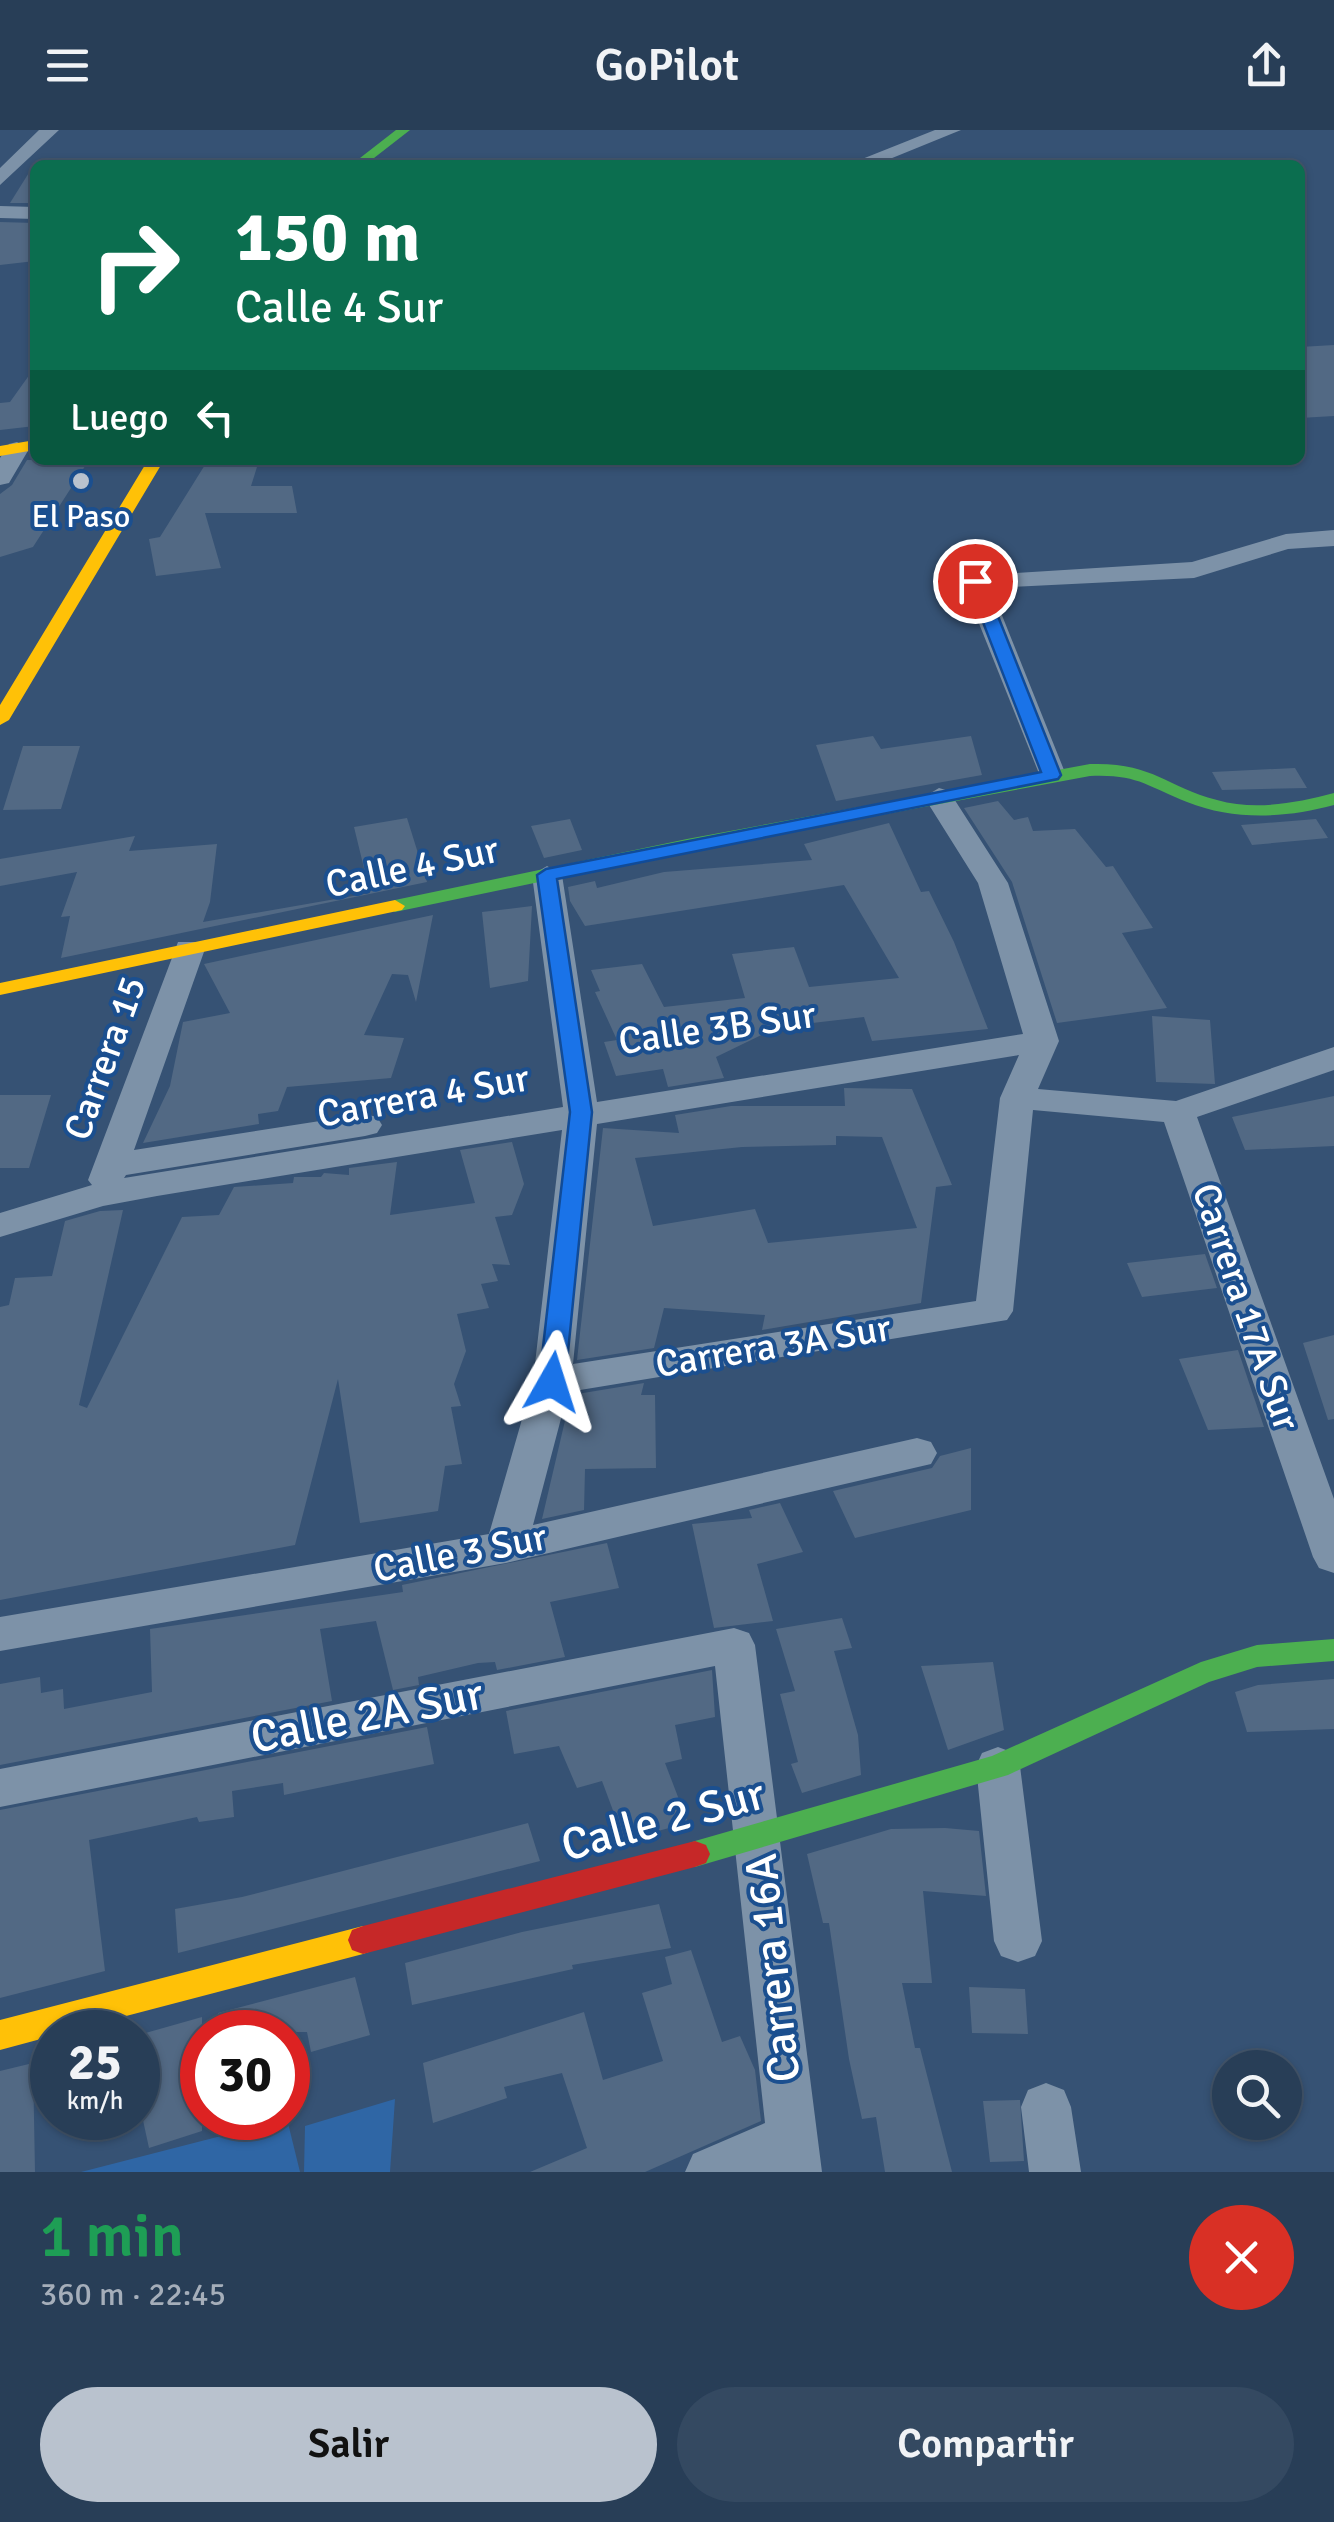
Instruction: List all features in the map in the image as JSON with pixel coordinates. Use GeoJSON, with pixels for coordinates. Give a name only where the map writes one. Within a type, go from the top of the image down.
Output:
{"type":"FeatureCollection","features":[{"type":"Feature","properties":{"kind":"street"},"geometry":{"type":"LineString","coordinates":[[0,179],[50,130]]}},
{"type":"Feature","properties":{"kind":"street"},"geometry":{"type":"LineString","coordinates":[[365,160],[404,130]]}},
{"type":"Feature","properties":{"kind":"street"},"geometry":{"type":"LineString","coordinates":[[871,160],[952,130]]}},
{"type":"Feature","properties":{"kind":"street"},"geometry":{"type":"LineString","coordinates":[[0,212],[30,212]]}},
{"type":"Feature","properties":{"kind":"street"},"geometry":{"type":"LineString","coordinates":[[0,478],[17,444]]}},
{"type":"Feature","properties":{"kind":"street"},"geometry":{"type":"LineString","coordinates":[[0,720],[153,465]]}},
{"type":"Feature","properties":{"kind":"street"},"geometry":{"type":"LineString","coordinates":[[1052,775],[975,581],[1194,570],[1286,542],[1334,538]]}},
{"type":"Feature","properties":{"kind":"street","name":"Calle 4 Sur"},"geometry":{"type":"LineString","coordinates":[[0,989],[1052,775],[1106,768],[1151,774],[1206,804],[1226,808],[1306,806],[1334,799]]}},
{"type":"Feature","properties":{"kind":"street"},"geometry":{"type":"LineString","coordinates":[[939,797],[993,883],[1040,1033],[1016,1098],[1178,1112],[1334,1058]]}},
{"type":"Feature","properties":{"kind":"street"},"geometry":{"type":"LineString","coordinates":[[506,1547],[552,1382],[581,1101],[546,875]]}},
{"type":"Feature","properties":{"kind":"street","name":"Carrera 15"},"geometry":{"type":"LineString","coordinates":[[106,1180],[189,949]]}},
{"type":"Feature","properties":{"kind":"street","name":"Carrera 4 Sur"},"geometry":{"type":"LineString","coordinates":[[0,1225],[106,1180],[581,1101],[1040,1033]]}},
{"type":"Feature","properties":{"kind":"street","name":"Carrera 3A Sur"},"geometry":{"type":"LineString","coordinates":[[552,1382],[994,1310],[1016,1098]]}},
{"type":"Feature","properties":{"kind":"street","name":"Carrera 17A Sur"},"geometry":{"type":"LineString","coordinates":[[1178,1112],[1334,1558]]}},
{"type":"Feature","properties":{"kind":"street","name":"Calle 3 Sur"},"geometry":{"type":"LineString","coordinates":[[0,1634],[506,1547],[917,1453]]}},
{"type":"Feature","properties":{"kind":"street","name":"Calle 2A Sur"},"geometry":{"type":"LineString","coordinates":[[0,1788],[734,1645]]}},
{"type":"Feature","properties":{"kind":"street","name":"Carrera 16A"},"geometry":{"type":"LineString","coordinates":[[734,1645],[794,2154]]}},
{"type":"Feature","properties":{"kind":"street","name":"Calle 2 Sur"},"geometry":{"type":"LineString","coordinates":[[0,2035],[759,1837],[998,1766],[1201,1672],[1258,1656],[1334,1650]]}},
{"type":"Feature","properties":{"kind":"street"},"geometry":{"type":"LineString","coordinates":[[998,1766],[1018,1942]]}},
{"type":"Feature","properties":{"kind":"street"},"geometry":{"type":"LineString","coordinates":[[1046,2107],[1055,2172]]}},
{"type":"Feature","properties":{"kind":"street"},"geometry":{"type":"LineString","coordinates":[[712,2172],[794,2154]]}},
{"type":"Feature","properties":{"kind":"shaded area"},"geometry":{"type":"Polygon","coordinates":[[[395,2099],[390,2172],[304,2172],[305,2140],[310,2140],[310,2124],[395,2099]]]}},
{"type":"Feature","properties":{"kind":"shaded area"},"geometry":{"type":"Polygon","coordinates":[[[205,2140],[292,2140],[300,2172],[81,2172],[205,2140]]]}},
{"type":"Feature","properties":{"kind":"building"},"geometry":{"type":"Polygon","coordinates":[[[30,171],[30,203],[10,203],[30,171]]]}},
{"type":"Feature","properties":{"kind":"building"},"geometry":{"type":"Polygon","coordinates":[[[0,222],[30,223],[30,262],[0,265],[0,222]]]}},
{"type":"Feature","properties":{"kind":"building"},"geometry":{"type":"Polygon","coordinates":[[[1334,345],[1334,416],[1305,418],[1305,347],[1334,345]]]}},
{"type":"Feature","properties":{"kind":"building"},"geometry":{"type":"Polygon","coordinates":[[[30,374],[30,427],[0,430],[0,403],[10,402],[30,374]]]}},
{"type":"Feature","properties":{"kind":"building"},"geometry":{"type":"Polygon","coordinates":[[[27,460],[30,465],[86,465],[33,547],[0,557],[0,494],[12,485],[27,460]]]}},
{"type":"Feature","properties":{"kind":"building"},"geometry":{"type":"Polygon","coordinates":[[[205,465],[257,467],[251,486],[292,486],[297,513],[205,513],[221,568],[156,576],[149,539],[160,537],[205,465]]]}},
{"type":"Feature","properties":{"kind":"building"},"geometry":{"type":"Polygon","coordinates":[[[873,736],[881,749],[971,736],[982,775],[836,801],[816,745],[873,736]]]}},
{"type":"Feature","properties":{"kind":"building"},"geometry":{"type":"Polygon","coordinates":[[[23,746],[80,746],[61,809],[3,810],[23,746]]]}},
{"type":"Feature","properties":{"kind":"building"},"geometry":{"type":"Polygon","coordinates":[[[1295,768],[1307,788],[1222,790],[1212,772],[1295,768]]]}},
{"type":"Feature","properties":{"kind":"building"},"geometry":{"type":"Polygon","coordinates":[[[998,801],[1014,820],[1028,817],[1033,831],[1075,829],[1106,867],[1113,866],[1153,928],[1122,933],[1167,1008],[1057,1023],[1012,882],[964,808],[998,801]]]}},
{"type":"Feature","properties":{"kind":"building"},"geometry":{"type":"Polygon","coordinates":[[[407,818],[427,882],[61,958],[70,916],[61,917],[77,872],[0,886],[0,859],[135,836],[129,851],[217,844],[210,902],[203,922],[370,893],[354,827],[407,818]]]}},
{"type":"Feature","properties":{"kind":"building"},"geometry":{"type":"Polygon","coordinates":[[[570,819],[582,850],[544,858],[531,826],[570,819]]]}},
{"type":"Feature","properties":{"kind":"building"},"geometry":{"type":"Polygon","coordinates":[[[1316,819],[1328,838],[1252,845],[1241,825],[1316,819]]]}},
{"type":"Feature","properties":{"kind":"building"},"geometry":{"type":"Polygon","coordinates":[[[889,823],[921,892],[929,891],[954,942],[988,1029],[872,1041],[864,1017],[778,1027],[716,1057],[724,1078],[668,1087],[663,1069],[616,1076],[604,1042],[617,1040],[595,992],[600,991],[591,970],[642,964],[664,1007],[745,998],[732,954],[794,947],[809,987],[899,978],[844,885],[585,926],[570,901],[568,887],[595,881],[597,888],[664,872],[812,860],[804,844],[889,823]]]}},
{"type":"Feature","properties":{"kind":"building"},"geometry":{"type":"Polygon","coordinates":[[[532,906],[528,981],[490,988],[482,912],[532,906]]]}},
{"type":"Feature","properties":{"kind":"building"},"geometry":{"type":"Polygon","coordinates":[[[433,915],[416,1002],[408,975],[392,974],[364,1035],[404,1038],[391,1078],[287,1087],[278,1111],[258,1114],[259,1124],[143,1143],[170,1086],[183,1022],[230,1013],[204,964],[433,915]]]}},
{"type":"Feature","properties":{"kind":"building"},"geometry":{"type":"Polygon","coordinates":[[[1152,1016],[1210,1020],[1215,1084],[1156,1082],[1152,1016]]]}},
{"type":"Feature","properties":{"kind":"building"},"geometry":{"type":"Polygon","coordinates":[[[844,1088],[912,1089],[952,1185],[936,1187],[921,1303],[762,1330],[765,1315],[664,1308],[654,1348],[577,1360],[603,1128],[679,1133],[675,1115],[731,1106],[845,1106],[844,1088]],[[836,1136],[836,1145],[742,1147],[635,1158],[653,1226],[755,1209],[768,1243],[917,1228],[882,1137],[836,1136]]]}},
{"type":"Feature","properties":{"kind":"building"},"geometry":{"type":"Polygon","coordinates":[[[0,1095],[51,1095],[29,1168],[0,1168],[0,1095]]]}},
{"type":"Feature","properties":{"kind":"building"},"geometry":{"type":"Polygon","coordinates":[[[1334,1096],[1334,1146],[1245,1150],[1232,1117],[1334,1096]]]}},
{"type":"Feature","properties":{"kind":"building"},"geometry":{"type":"Polygon","coordinates":[[[512,1142],[524,1184],[512,1215],[495,1217],[510,1265],[492,1264],[498,1281],[481,1284],[489,1308],[457,1314],[466,1351],[454,1384],[461,1406],[451,1407],[462,1464],[445,1466],[438,1511],[360,1523],[338,1379],[295,1545],[0,1600],[0,1307],[9,1305],[15,1278],[52,1276],[65,1221],[100,1211],[123,1210],[79,1405],[87,1408],[182,1217],[219,1215],[234,1187],[293,1183],[294,1177],[321,1177],[324,1173],[349,1175],[349,1168],[397,1162],[390,1215],[475,1203],[460,1150],[512,1142]]]}},
{"type":"Feature","properties":{"kind":"building"},"geometry":{"type":"Polygon","coordinates":[[[1205,1254],[1217,1288],[1142,1297],[1127,1263],[1205,1254]]]}},
{"type":"Feature","properties":{"kind":"building"},"geometry":{"type":"Polygon","coordinates":[[[1334,1335],[1334,1419],[1328,1420],[1303,1343],[1334,1335]]]}},
{"type":"Feature","properties":{"kind":"building"},"geometry":{"type":"Polygon","coordinates":[[[1238,1350],[1264,1427],[1208,1430],[1179,1359],[1238,1350]]]}},
{"type":"Feature","properties":{"kind":"building"},"geometry":{"type":"Polygon","coordinates":[[[644,1383],[641,1395],[655,1395],[656,1468],[585,1469],[584,1510],[542,1519],[571,1395],[644,1383]]]}},
{"type":"Feature","properties":{"kind":"building"},"geometry":{"type":"Polygon","coordinates":[[[971,1448],[971,1510],[855,1538],[833,1491],[932,1468],[940,1456],[971,1448]]]}},
{"type":"Feature","properties":{"kind":"building"},"geometry":{"type":"Polygon","coordinates":[[[780,1503],[803,1552],[757,1564],[773,1621],[714,1628],[692,1524],[752,1518],[749,1510],[780,1503]]]}},
{"type":"Feature","properties":{"kind":"building"},"geometry":{"type":"Polygon","coordinates":[[[607,1543],[619,1588],[550,1602],[565,1657],[497,1670],[495,1662],[478,1663],[418,1677],[419,1685],[393,1690],[376,1621],[320,1629],[332,1701],[0,1765],[0,1684],[40,1677],[41,1693],[63,1689],[64,1709],[152,1692],[150,1629],[403,1592],[402,1585],[607,1543]]]}},
{"type":"Feature","properties":{"kind":"building"},"geometry":{"type":"Polygon","coordinates":[[[842,1618],[852,1648],[834,1651],[858,1735],[861,1775],[802,1793],[791,1764],[798,1762],[780,1694],[795,1691],[776,1629],[842,1618]]]}},
{"type":"Feature","properties":{"kind":"building"},"geometry":{"type":"Polygon","coordinates":[[[993,1662],[1004,1730],[948,1750],[921,1666],[993,1662]]]}},
{"type":"Feature","properties":{"kind":"building"},"geometry":{"type":"Polygon","coordinates":[[[712,1670],[715,1717],[675,1725],[682,1759],[665,1763],[688,1823],[624,1840],[602,1781],[577,1788],[559,1746],[514,1754],[506,1711],[712,1670]]]}},
{"type":"Feature","properties":{"kind":"building"},"geometry":{"type":"Polygon","coordinates":[[[1334,1679],[1334,1729],[1247,1732],[1235,1692],[1258,1685],[1334,1679]]]}},
{"type":"Feature","properties":{"kind":"building"},"geometry":{"type":"Polygon","coordinates":[[[427,1727],[434,1764],[284,1795],[283,1783],[232,1791],[234,1817],[199,1822],[197,1817],[89,1840],[105,1971],[0,1998],[0,1810],[427,1727]]]}},
{"type":"Feature","properties":{"kind":"building"},"geometry":{"type":"Polygon","coordinates":[[[528,1823],[540,1861],[178,1953],[175,1909],[242,1897],[528,1823]]]}},
{"type":"Feature","properties":{"kind":"building"},"geometry":{"type":"Polygon","coordinates":[[[891,1829],[979,1831],[986,1896],[923,1891],[932,1983],[902,1983],[915,2048],[920,2048],[952,2172],[885,2172],[876,2117],[862,2119],[829,1923],[823,1923],[807,1854],[891,1829]]]}},
{"type":"Feature","properties":{"kind":"building"},"geometry":{"type":"Polygon","coordinates":[[[659,1904],[671,1948],[572,1965],[573,1969],[412,2005],[405,1963],[522,1932],[659,1904]]]}},
{"type":"Feature","properties":{"kind":"building"},"geometry":{"type":"Polygon","coordinates":[[[691,1950],[722,2042],[740,2036],[755,2070],[761,2121],[645,2172],[530,2172],[587,2148],[562,2073],[504,2087],[507,2098],[433,2123],[423,2063],[584,2012],[603,2080],[663,2061],[642,1993],[672,1984],[665,1957],[691,1950]]]}},
{"type":"Feature","properties":{"kind":"building"},"geometry":{"type":"Polygon","coordinates":[[[355,1977],[370,2035],[311,2052],[310,2010],[229,2010],[355,1977]]]}},
{"type":"Feature","properties":{"kind":"building"},"geometry":{"type":"Polygon","coordinates":[[[969,1987],[1025,1989],[1028,2034],[972,2033],[969,1987]]]}},
{"type":"Feature","properties":{"kind":"building"},"geometry":{"type":"Polygon","coordinates":[[[180,2023],[180,2138],[149,2148],[147,2140],[160,2140],[160,2029],[180,2023]]]}},
{"type":"Feature","properties":{"kind":"building"},"geometry":{"type":"Polygon","coordinates":[[[30,2064],[30,2140],[34,2140],[35,2172],[0,2172],[0,2071],[30,2064]]]}},
{"type":"Feature","properties":{"kind":"building"},"geometry":{"type":"Polygon","coordinates":[[[1020,2100],[1024,2161],[990,2162],[983,2101],[1020,2100]]]}},
{"type":"Feature","properties":{"kind":"traffic: fast"},"geometry":{"type":"LineString","coordinates":[[364,160],[404,130]]}},
{"type":"Feature","properties":{"kind":"traffic: fast"},"geometry":{"type":"LineString","coordinates":[[395,906],[687,845],[1090,770],[1143,774],[1191,798],[1239,810],[1288,809],[1334,799]]}},
{"type":"Feature","properties":{"kind":"traffic: fast"},"geometry":{"type":"LineString","coordinates":[[695,1854],[998,1766],[1201,1673],[1257,1656],[1334,1650]]}},
{"type":"Feature","properties":{"kind":"traffic: slow"},"geometry":{"type":"LineString","coordinates":[[0,451],[30,446]]}},
{"type":"Feature","properties":{"kind":"traffic: slow"},"geometry":{"type":"LineString","coordinates":[[0,720],[153,465]]}},
{"type":"Feature","properties":{"kind":"traffic: slow"},"geometry":{"type":"LineString","coordinates":[[0,989],[395,906]]}},
{"type":"Feature","properties":{"kind":"traffic: slow"},"geometry":{"type":"LineString","coordinates":[[0,2035],[363,1940]]}},
{"type":"Feature","properties":{"kind":"traffic: jam"},"geometry":{"type":"LineString","coordinates":[[363,1940],[695,1854]]}},
{"type":"Feature","properties":{"kind":"place","name":"El Paso"},"geometry":{"type":"Point","coordinates":[81,481]}},
{"type":"Feature","properties":{"kind":"route"},"geometry":{"type":"LineString","coordinates":[[552,1382],[581,1112],[546,875],[1052,775],[975,581]]}}]}
